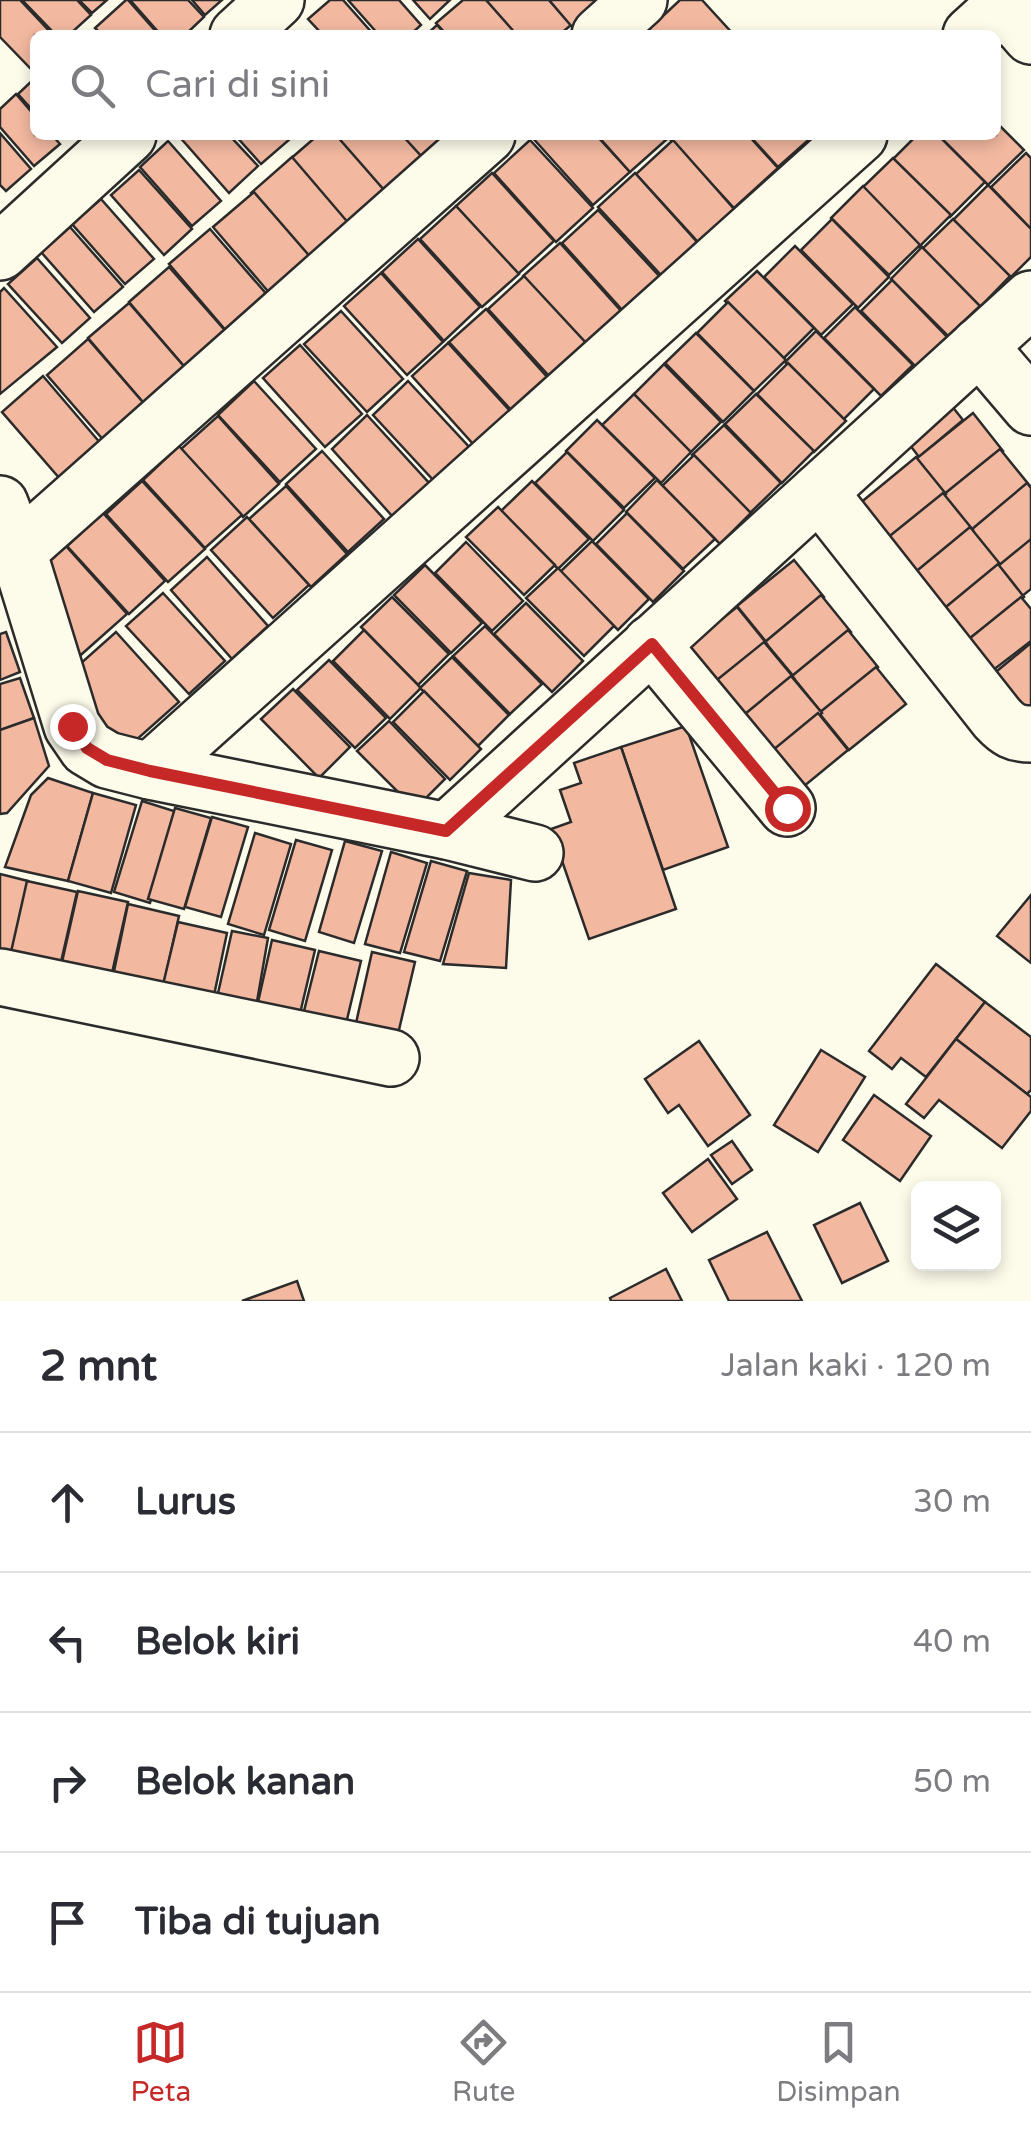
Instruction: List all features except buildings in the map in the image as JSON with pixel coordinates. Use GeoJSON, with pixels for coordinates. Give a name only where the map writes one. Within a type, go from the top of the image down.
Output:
{"type":"FeatureCollection","features":[{"type":"Feature","properties":{"kind":"street"},"geometry":{"type":"LineString","coordinates":[[243,30],[276,0]]}},
{"type":"Feature","properties":{"kind":"street"},"geometry":{"type":"LineString","coordinates":[[606,30],[639,0]]}},
{"type":"Feature","properties":{"kind":"street"},"geometry":{"type":"LineString","coordinates":[[0,252],[123,140]]}},
{"type":"Feature","properties":{"kind":"street"},"geometry":{"type":"LineString","coordinates":[[481,140],[9,528],[72,726],[87,748],[107,760],[150,771],[535,853]]}},
{"type":"Feature","properties":{"kind":"street"},"geometry":{"type":"LineString","coordinates":[[150,771],[853,140]]}},
{"type":"Feature","properties":{"kind":"street"},"geometry":{"type":"LineString","coordinates":[[446,831],[1031,299]]}},
{"type":"Feature","properties":{"kind":"street"},"geometry":{"type":"LineString","coordinates":[[979,346],[1031,407]]}},
{"type":"Feature","properties":{"kind":"street"},"geometry":{"type":"LineString","coordinates":[[819,492],[997,718],[1016,734],[1031,734]]}},
{"type":"Feature","properties":{"kind":"street"},"geometry":{"type":"LineString","coordinates":[[652,644],[787,808]]}},
{"type":"Feature","properties":{"kind":"street"},"geometry":{"type":"LineString","coordinates":[[0,977],[391,1058]]}},
{"type":"Feature","properties":{"kind":"route"},"geometry":{"type":"LineString","coordinates":[[72,726],[87,748],[107,760],[446,831],[652,644],[787,808]]}}]}
